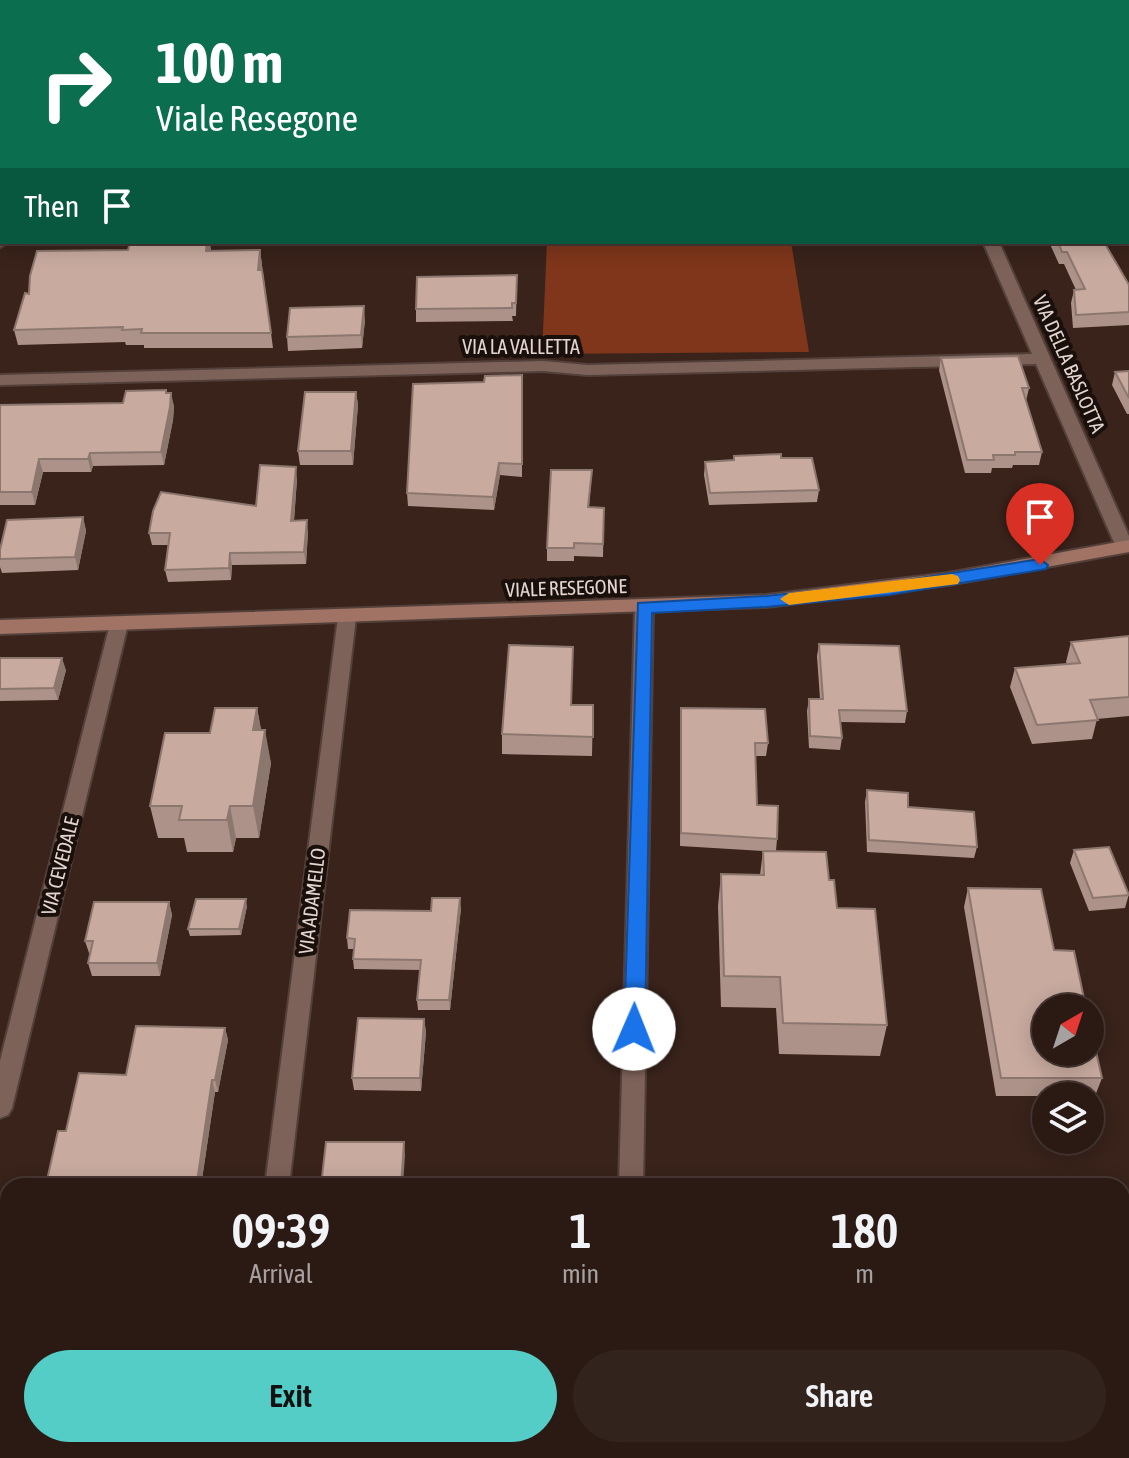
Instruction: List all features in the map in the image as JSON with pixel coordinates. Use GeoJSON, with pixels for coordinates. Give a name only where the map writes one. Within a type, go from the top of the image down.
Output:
{"type":"FeatureCollection","features":[{"type":"Feature","properties":{"kind":"street","name":"VIA DELLA BASLOTTA"},"geometry":{"type":"LineString","coordinates":[[992,244],[1127,547]]}},
{"type":"Feature","properties":{"kind":"street","name":"VIA LA VALLETTA"},"geometry":{"type":"LineString","coordinates":[[0,380],[543,366],[588,370],[1043,359]]}},
{"type":"Feature","properties":{"kind":"street","name":"VIALE RESEGONE"},"geometry":{"type":"LineString","coordinates":[[0,627],[766,601],[889,589],[1011,571],[1127,547]]}},
{"type":"Feature","properties":{"kind":"street"},"geometry":{"type":"LineString","coordinates":[[631,1178],[644,607]]}},
{"type":"Feature","properties":{"kind":"street","name":"VIA ADAMELLO"},"geometry":{"type":"LineString","coordinates":[[278,1178],[347,617]]}},
{"type":"Feature","properties":{"kind":"street","name":"VIA CEVEDALE"},"geometry":{"type":"LineString","coordinates":[[0,1108],[119,624]]}},
{"type":"Feature","properties":{"kind":"shaded area"},"geometry":{"type":"Polygon","coordinates":[[[547,244],[791,244],[809,352],[542,354],[547,244]]]}},
{"type":"Feature","properties":{"kind":"building"},"geometry":{"type":"Polygon","coordinates":[[[130,244],[207,244],[206,251],[260,250],[258,270],[262,270],[271,333],[141,333],[142,329],[122,330],[123,327],[14,330],[25,293],[29,294],[37,251],[128,250],[130,244]]]}},
{"type":"Feature","properties":{"kind":"building"},"geometry":{"type":"Polygon","coordinates":[[[1059,244],[1105,244],[1129,285],[1129,312],[1076,315],[1074,290],[1085,289],[1067,252],[1062,252],[1059,244]]]}},
{"type":"Feature","properties":{"kind":"building"},"geometry":{"type":"Polygon","coordinates":[[[517,275],[516,303],[512,303],[512,308],[416,309],[417,277],[517,275]]]}},
{"type":"Feature","properties":{"kind":"building"},"geometry":{"type":"Polygon","coordinates":[[[364,306],[361,335],[287,337],[290,308],[364,306]]]}},
{"type":"Feature","properties":{"kind":"building"},"geometry":{"type":"Polygon","coordinates":[[[1018,356],[1029,388],[1022,388],[1042,452],[993,455],[994,460],[967,460],[941,358],[1018,356]]]}},
{"type":"Feature","properties":{"kind":"building"},"geometry":{"type":"Polygon","coordinates":[[[1129,371],[1129,398],[1115,372],[1129,371]]]}},
{"type":"Feature","properties":{"kind":"building"},"geometry":{"type":"Polygon","coordinates":[[[522,375],[522,464],[499,463],[493,497],[407,493],[413,384],[484,382],[485,376],[522,375]]]}},
{"type":"Feature","properties":{"kind":"building"},"geometry":{"type":"Polygon","coordinates":[[[166,390],[166,393],[171,393],[170,407],[161,452],[90,453],[88,459],[39,459],[32,492],[0,492],[0,405],[123,403],[126,391],[166,390]]]}},
{"type":"Feature","properties":{"kind":"building"},"geometry":{"type":"Polygon","coordinates":[[[305,392],[356,392],[351,451],[298,451],[305,392]]]}},
{"type":"Feature","properties":{"kind":"building"},"geometry":{"type":"Polygon","coordinates":[[[781,454],[781,458],[812,458],[819,490],[710,493],[705,462],[734,460],[734,456],[781,454]]]}},
{"type":"Feature","properties":{"kind":"building"},"geometry":{"type":"Polygon","coordinates":[[[260,465],[296,467],[291,521],[307,520],[304,552],[230,553],[229,568],[165,570],[170,533],[149,533],[161,492],[256,506],[260,465]]]}},
{"type":"Feature","properties":{"kind":"building"},"geometry":{"type":"Polygon","coordinates":[[[551,470],[592,470],[588,507],[604,508],[603,544],[574,543],[574,548],[547,548],[551,470]]]}},
{"type":"Feature","properties":{"kind":"building"},"geometry":{"type":"Polygon","coordinates":[[[83,517],[75,557],[0,559],[7,520],[83,517]]]}},
{"type":"Feature","properties":{"kind":"building"},"geometry":{"type":"Polygon","coordinates":[[[1129,636],[1129,697],[1090,700],[1098,720],[1037,725],[1015,668],[1080,663],[1071,642],[1129,636]]]}},
{"type":"Feature","properties":{"kind":"building"},"geometry":{"type":"Polygon","coordinates":[[[819,644],[899,646],[907,711],[839,710],[842,738],[810,736],[809,699],[823,699],[819,644]]]}},
{"type":"Feature","properties":{"kind":"building"},"geometry":{"type":"Polygon","coordinates":[[[509,645],[573,647],[571,705],[593,705],[593,737],[502,734],[509,645]]]}},
{"type":"Feature","properties":{"kind":"building"},"geometry":{"type":"Polygon","coordinates":[[[0,658],[62,658],[54,688],[0,689],[0,658]]]}},
{"type":"Feature","properties":{"kind":"building"},"geometry":{"type":"Polygon","coordinates":[[[215,708],[257,708],[253,730],[265,730],[253,806],[230,806],[227,820],[179,820],[182,806],[150,806],[165,733],[210,733],[215,708]]]}},
{"type":"Feature","properties":{"kind":"building"},"geometry":{"type":"Polygon","coordinates":[[[681,708],[765,709],[768,743],[755,743],[757,805],[778,806],[777,839],[681,833],[681,708]]]}},
{"type":"Feature","properties":{"kind":"building"},"geometry":{"type":"Polygon","coordinates":[[[867,790],[908,793],[908,807],[974,812],[977,847],[869,840],[867,790]]]}},
{"type":"Feature","properties":{"kind":"building"},"geometry":{"type":"Polygon","coordinates":[[[1109,847],[1129,895],[1093,898],[1074,850],[1109,847]]]}},
{"type":"Feature","properties":{"kind":"building"},"geometry":{"type":"Polygon","coordinates":[[[763,851],[826,852],[829,880],[834,880],[837,908],[875,909],[887,1025],[783,1023],[780,977],[724,976],[721,874],[764,875],[763,851]]]}},
{"type":"Feature","properties":{"kind":"building"},"geometry":{"type":"Polygon","coordinates":[[[968,888],[1041,889],[1054,950],[1074,951],[1083,994],[1032,994],[1032,1066],[1099,1066],[1102,1078],[1001,1078],[968,888]]]}},
{"type":"Feature","properties":{"kind":"building"},"geometry":{"type":"Polygon","coordinates":[[[432,898],[460,898],[449,1000],[417,1000],[421,960],[353,959],[355,939],[347,938],[350,910],[431,911],[432,898]]]}},
{"type":"Feature","properties":{"kind":"building"},"geometry":{"type":"Polygon","coordinates":[[[196,899],[246,899],[239,929],[188,929],[196,899]]]}},
{"type":"Feature","properties":{"kind":"building"},"geometry":{"type":"Polygon","coordinates":[[[94,902],[169,902],[157,963],[88,963],[93,941],[85,941],[94,902]]]}},
{"type":"Feature","properties":{"kind":"building"},"geometry":{"type":"Polygon","coordinates":[[[358,1018],[424,1019],[420,1078],[352,1078],[358,1018]]]}},
{"type":"Feature","properties":{"kind":"building"},"geometry":{"type":"Polygon","coordinates":[[[136,1026],[225,1028],[215,1080],[212,1080],[198,1178],[47,1178],[58,1131],[66,1131],[79,1073],[126,1075],[136,1026]]]}},
{"type":"Feature","properties":{"kind":"building"},"geometry":{"type":"Polygon","coordinates":[[[326,1142],[404,1142],[402,1178],[322,1178],[326,1142]]]}},
{"type":"Feature","properties":{"kind":"slow traffic"},"geometry":{"type":"LineString","coordinates":[[789,599],[952,580]]}},
{"type":"Feature","properties":{"kind":"route"},"geometry":{"type":"LineString","coordinates":[[634,1029],[644,607],[766,601],[889,589],[1040,565]]}}]}
